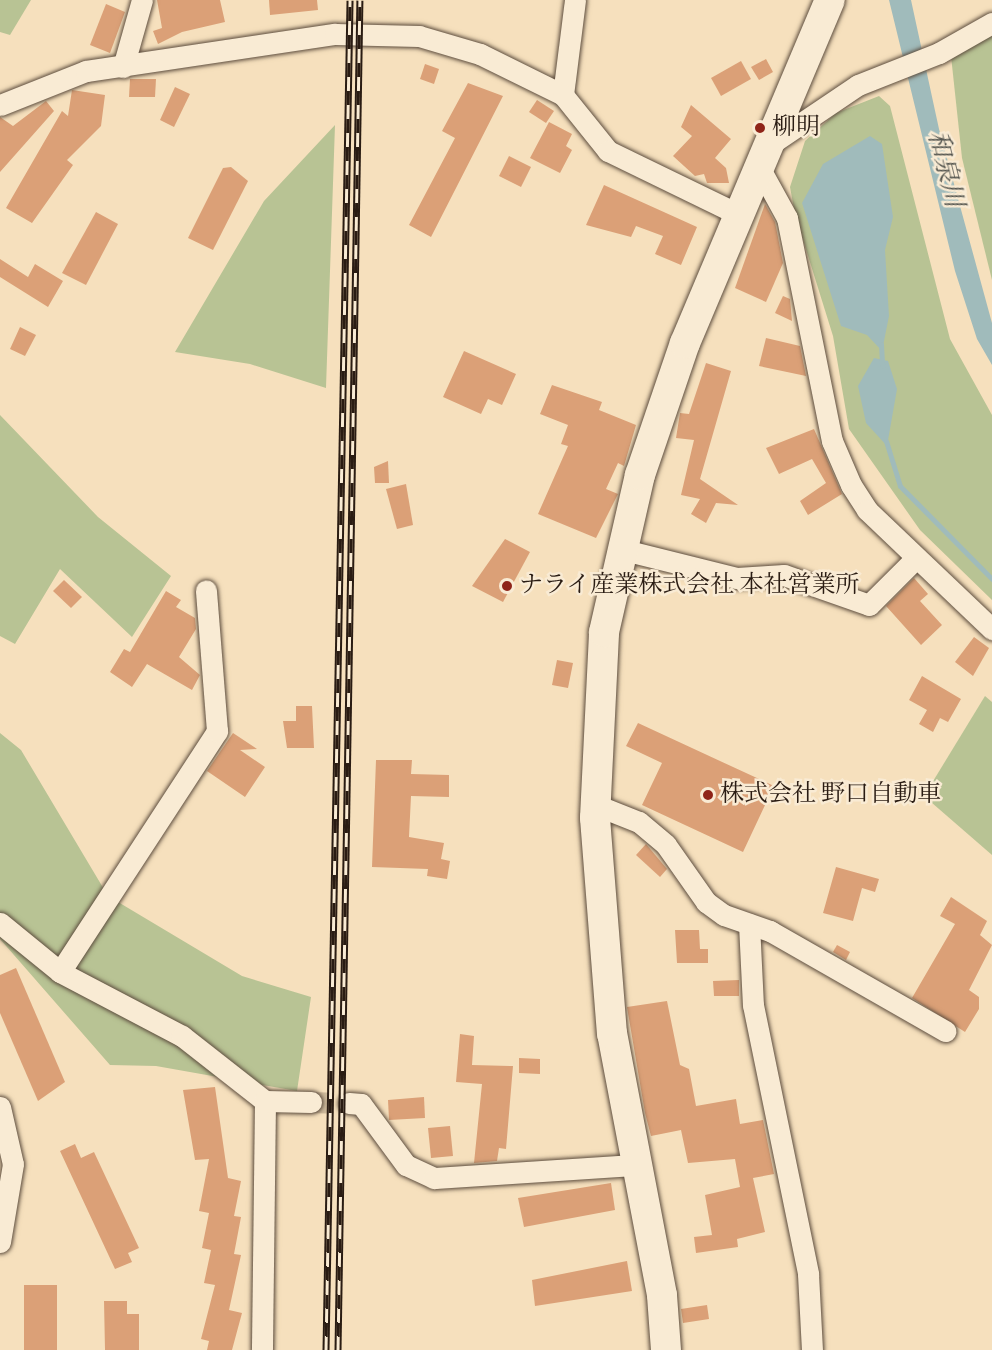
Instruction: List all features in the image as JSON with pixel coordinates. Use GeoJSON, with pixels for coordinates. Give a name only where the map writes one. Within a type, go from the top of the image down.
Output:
{"type":"FeatureCollection","features":[{"type":"Feature","properties":{"kind":"street"},"geometry":{"type":"LineString","coordinates":[[123,67],[142,0]]}},
{"type":"Feature","properties":{"kind":"street"},"geometry":{"type":"LineString","coordinates":[[563,96],[575,0]]}},
{"type":"Feature","properties":{"kind":"street"},"geometry":{"type":"LineString","coordinates":[[666,1350],[662,1295],[635,1165],[612,1034],[596,805],[604,632],[620,549],[685,343],[830,0]]}},
{"type":"Feature","properties":{"kind":"street"},"geometry":{"type":"LineString","coordinates":[[764,156],[858,85],[939,53],[992,23]]}},
{"type":"Feature","properties":{"kind":"street"},"geometry":{"type":"LineString","coordinates":[[0,105],[86,71],[335,34],[419,36],[480,54],[563,96],[608,151],[738,214]]}},
{"type":"Feature","properties":{"kind":"street"},"geometry":{"type":"LineString","coordinates":[[764,156],[787,218],[832,441],[867,510],[992,629]]}},
{"type":"Feature","properties":{"kind":"street"},"geometry":{"type":"LineString","coordinates":[[620,549],[737,578],[784,575],[869,605],[916,558]]}},
{"type":"Feature","properties":{"kind":"street"},"geometry":{"type":"LineString","coordinates":[[60,972],[217,731],[206,590]]}},
{"type":"Feature","properties":{"kind":"street"},"geometry":{"type":"LineString","coordinates":[[596,805],[639,822],[666,845],[706,902],[945,1031]]}},
{"type":"Feature","properties":{"kind":"street"},"geometry":{"type":"LineString","coordinates":[[0,923],[60,972],[182,1036],[265,1101],[311,1102]]}},
{"type":"Feature","properties":{"kind":"street"},"geometry":{"type":"LineString","coordinates":[[749,924],[753,1005],[808,1274],[812,1350]]}},
{"type":"Feature","properties":{"kind":"street"},"geometry":{"type":"LineString","coordinates":[[262,1350],[265,1101]]}},
{"type":"Feature","properties":{"kind":"street"},"geometry":{"type":"LineString","coordinates":[[349,1103],[361,1104],[406,1165],[434,1178],[635,1165]]}},
{"type":"Feature","properties":{"kind":"street"},"geometry":{"type":"LineString","coordinates":[[0,1107],[13,1164],[0,1242]]}},
{"type":"Feature","properties":{"kind":"green space"},"geometry":{"type":"Polygon","coordinates":[[[0,0],[31,0],[10,35],[0,32],[0,0]]]}},
{"type":"Feature","properties":{"kind":"green space"},"geometry":{"type":"Polygon","coordinates":[[[992,29],[992,280],[962,158],[951,56],[992,29]]]}},
{"type":"Feature","properties":{"kind":"green space"},"geometry":{"type":"Polygon","coordinates":[[[879,96],[890,106],[950,339],[992,415],[992,600],[920,530],[849,429],[833,336],[795,214],[790,187],[805,141],[836,113],[879,96]]]}},
{"type":"Feature","properties":{"kind":"green space"},"geometry":{"type":"Polygon","coordinates":[[[335,125],[326,388],[250,364],[175,352],[264,201],[335,125]]]}},
{"type":"Feature","properties":{"kind":"green space"},"geometry":{"type":"Polygon","coordinates":[[[0,415],[98,517],[171,576],[132,637],[60,569],[15,644],[0,636],[0,415]]]}},
{"type":"Feature","properties":{"kind":"green space"},"geometry":{"type":"Polygon","coordinates":[[[985,696],[992,702],[992,855],[924,796],[985,696]]]}},
{"type":"Feature","properties":{"kind":"green space"},"geometry":{"type":"Polygon","coordinates":[[[0,733],[21,750],[108,896],[242,976],[311,997],[297,1091],[156,1066],[110,1065],[0,939],[0,733]]]}},
{"type":"Feature","properties":{"kind":"water","name":"和泉川"},"geometry":{"type":"Polygon","coordinates":[[[889,0],[911,0],[939,129],[992,323],[992,365],[977,339],[955,271],[889,0]]]}},
{"type":"Feature","properties":{"kind":"water"},"geometry":{"type":"Polygon","coordinates":[[[870,136],[882,144],[893,217],[885,250],[889,316],[882,351],[867,335],[841,326],[802,203],[823,164],[870,136]]]}},
{"type":"Feature","properties":{"kind":"water"},"geometry":{"type":"Polygon","coordinates":[[[874,358],[888,361],[897,389],[887,446],[866,423],[858,386],[874,358]]]}},
{"type":"Feature","properties":{"kind":"building"},"geometry":{"type":"Polygon","coordinates":[[[157,0],[220,0],[225,22],[182,32],[158,44],[153,31],[162,28],[157,0]]]}},
{"type":"Feature","properties":{"kind":"building"},"geometry":{"type":"Polygon","coordinates":[[[269,0],[317,0],[318,10],[270,15],[269,0]]]}},
{"type":"Feature","properties":{"kind":"building"},"geometry":{"type":"Polygon","coordinates":[[[106,4],[125,12],[110,53],[90,45],[106,4]]]}},
{"type":"Feature","properties":{"kind":"building"},"geometry":{"type":"Polygon","coordinates":[[[766,59],[773,72],[759,80],[751,67],[766,59]]]}},
{"type":"Feature","properties":{"kind":"building"},"geometry":{"type":"Polygon","coordinates":[[[741,61],[751,79],[721,96],[711,78],[741,61]]]}},
{"type":"Feature","properties":{"kind":"building"},"geometry":{"type":"Polygon","coordinates":[[[425,64],[439,69],[434,84],[420,79],[425,64]]]}},
{"type":"Feature","properties":{"kind":"building"},"geometry":{"type":"Polygon","coordinates":[[[130,79],[156,79],[155,97],[129,97],[130,79]]]}},
{"type":"Feature","properties":{"kind":"building"},"geometry":{"type":"Polygon","coordinates":[[[468,83],[503,96],[431,237],[409,225],[455,138],[442,131],[468,83]]]}},
{"type":"Feature","properties":{"kind":"building"},"geometry":{"type":"Polygon","coordinates":[[[175,87],[190,94],[174,127],[160,120],[175,87]]]}},
{"type":"Feature","properties":{"kind":"building"},"geometry":{"type":"Polygon","coordinates":[[[72,90],[105,95],[101,126],[67,160],[73,165],[32,223],[6,208],[62,111],[68,116],[72,90]]]}},
{"type":"Feature","properties":{"kind":"building"},"geometry":{"type":"Polygon","coordinates":[[[537,100],[554,111],[546,123],[529,112],[537,100]]]}},
{"type":"Feature","properties":{"kind":"building"},"geometry":{"type":"Polygon","coordinates":[[[46,101],[54,111],[0,172],[0,117],[13,126],[46,101]]]}},
{"type":"Feature","properties":{"kind":"building"},"geometry":{"type":"Polygon","coordinates":[[[691,105],[731,139],[715,158],[726,168],[729,183],[707,183],[704,174],[695,176],[673,156],[692,136],[681,127],[691,105]]]}},
{"type":"Feature","properties":{"kind":"building"},"geometry":{"type":"Polygon","coordinates":[[[549,122],[572,134],[566,146],[572,150],[560,173],[530,158],[549,122]]]}},
{"type":"Feature","properties":{"kind":"building"},"geometry":{"type":"Polygon","coordinates":[[[509,156],[531,167],[521,187],[499,176],[509,156]]]}},
{"type":"Feature","properties":{"kind":"building"},"geometry":{"type":"Polygon","coordinates":[[[231,167],[248,181],[213,250],[188,238],[223,168],[231,167]]]}},
{"type":"Feature","properties":{"kind":"building"},"geometry":{"type":"Polygon","coordinates":[[[604,185],[697,227],[681,265],[655,254],[663,236],[636,226],[631,237],[586,225],[604,185]]]}},
{"type":"Feature","properties":{"kind":"building"},"geometry":{"type":"Polygon","coordinates":[[[765,204],[775,222],[783,263],[766,302],[735,288],[765,204]]]}},
{"type":"Feature","properties":{"kind":"building"},"geometry":{"type":"Polygon","coordinates":[[[96,212],[118,224],[86,285],[62,273],[96,212]]]}},
{"type":"Feature","properties":{"kind":"building"},"geometry":{"type":"Polygon","coordinates":[[[0,259],[28,277],[35,264],[63,281],[48,307],[0,277],[0,259]]]}},
{"type":"Feature","properties":{"kind":"building"},"geometry":{"type":"Polygon","coordinates":[[[783,296],[790,299],[792,321],[775,313],[783,296]]]}},
{"type":"Feature","properties":{"kind":"building"},"geometry":{"type":"Polygon","coordinates":[[[20,327],[36,335],[25,356],[10,349],[20,327]]]}},
{"type":"Feature","properties":{"kind":"building"},"geometry":{"type":"Polygon","coordinates":[[[766,338],[800,346],[806,376],[759,366],[766,338]]]}},
{"type":"Feature","properties":{"kind":"building"},"geometry":{"type":"Polygon","coordinates":[[[464,351],[516,374],[502,405],[488,399],[481,414],[443,397],[464,351]]]}},
{"type":"Feature","properties":{"kind":"building"},"geometry":{"type":"Polygon","coordinates":[[[706,363],[731,371],[700,479],[738,505],[716,503],[706,523],[691,514],[700,499],[681,495],[694,440],[676,438],[680,413],[689,414],[706,363]]]}},
{"type":"Feature","properties":{"kind":"building"},"geometry":{"type":"Polygon","coordinates":[[[552,385],[602,402],[599,410],[636,425],[624,466],[618,463],[606,489],[618,494],[596,538],[538,514],[568,446],[561,444],[568,425],[540,414],[552,385]]]}},
{"type":"Feature","properties":{"kind":"building"},"geometry":{"type":"Polygon","coordinates":[[[814,429],[842,494],[808,515],[800,501],[826,483],[812,459],[779,474],[766,448],[814,429]]]}},
{"type":"Feature","properties":{"kind":"building"},"geometry":{"type":"Polygon","coordinates":[[[388,461],[389,483],[375,483],[374,467],[388,461]]]}},
{"type":"Feature","properties":{"kind":"building"},"geometry":{"type":"Polygon","coordinates":[[[406,484],[413,525],[397,529],[386,489],[406,484]]]}},
{"type":"Feature","properties":{"kind":"building"},"geometry":{"type":"Polygon","coordinates":[[[505,539],[530,552],[503,602],[472,586],[505,539]]]}},
{"type":"Feature","properties":{"kind":"building"},"geometry":{"type":"Polygon","coordinates":[[[914,578],[928,594],[920,601],[942,625],[921,645],[886,606],[914,578]]]}},
{"type":"Feature","properties":{"kind":"building"},"geometry":{"type":"Polygon","coordinates":[[[64,580],[82,597],[71,608],[53,591],[64,580]]]}},
{"type":"Feature","properties":{"kind":"building"},"geometry":{"type":"Polygon","coordinates":[[[166,591],[181,600],[176,607],[195,618],[196,629],[179,657],[200,675],[192,690],[147,664],[132,687],[110,672],[124,649],[130,652],[166,591]]]}},
{"type":"Feature","properties":{"kind":"building"},"geometry":{"type":"Polygon","coordinates":[[[974,637],[989,648],[973,676],[955,662],[974,637]]]}},
{"type":"Feature","properties":{"kind":"building"},"geometry":{"type":"Polygon","coordinates":[[[557,660],[573,663],[568,688],[552,685],[557,660]]]}},
{"type":"Feature","properties":{"kind":"building"},"geometry":{"type":"Polygon","coordinates":[[[922,676],[961,699],[948,722],[940,718],[933,732],[919,724],[927,710],[909,700],[922,676]]]}},
{"type":"Feature","properties":{"kind":"building"},"geometry":{"type":"Polygon","coordinates":[[[296,706],[312,706],[314,748],[287,748],[283,721],[296,721],[296,706]]]}},
{"type":"Feature","properties":{"kind":"building","name":"株式会社 野口自動車"},"geometry":{"type":"Polygon","coordinates":[[[638,723],[774,786],[743,852],[642,805],[662,763],[626,746],[638,723]]]}},
{"type":"Feature","properties":{"kind":"building"},"geometry":{"type":"Polygon","coordinates":[[[233,733],[257,749],[240,750],[265,767],[245,797],[207,771],[233,733]]]}},
{"type":"Feature","properties":{"kind":"building"},"geometry":{"type":"Polygon","coordinates":[[[376,760],[412,760],[411,774],[449,775],[449,797],[411,796],[409,837],[444,843],[441,859],[450,861],[447,879],[427,876],[428,869],[372,867],[376,760]]]}},
{"type":"Feature","properties":{"kind":"building"},"geometry":{"type":"Polygon","coordinates":[[[646,844],[667,869],[660,877],[636,855],[646,844]]]}},
{"type":"Feature","properties":{"kind":"building"},"geometry":{"type":"Polygon","coordinates":[[[836,867],[879,879],[875,892],[862,888],[853,921],[823,913],[836,867]]]}},
{"type":"Feature","properties":{"kind":"building"},"geometry":{"type":"Polygon","coordinates":[[[951,897],[987,921],[980,935],[992,945],[969,990],[979,997],[979,1009],[965,1032],[912,998],[955,924],[940,916],[951,897]]]}},
{"type":"Feature","properties":{"kind":"building"},"geometry":{"type":"Polygon","coordinates":[[[675,930],[699,930],[700,949],[708,949],[708,963],[677,963],[675,930]]]}},
{"type":"Feature","properties":{"kind":"building"},"geometry":{"type":"Polygon","coordinates":[[[837,945],[850,952],[846,960],[833,952],[837,945]]]}},
{"type":"Feature","properties":{"kind":"building"},"geometry":{"type":"Polygon","coordinates":[[[16,968],[65,1082],[38,1101],[0,1013],[0,975],[16,968]]]}},
{"type":"Feature","properties":{"kind":"building"},"geometry":{"type":"Polygon","coordinates":[[[739,980],[739,996],[714,996],[713,981],[739,980]]]}},
{"type":"Feature","properties":{"kind":"building"},"geometry":{"type":"Polygon","coordinates":[[[667,1001],[680,1065],[689,1069],[696,1106],[736,1099],[740,1124],[763,1120],[774,1174],[753,1178],[765,1232],[737,1239],[738,1247],[696,1253],[694,1237],[712,1235],[705,1195],[740,1187],[735,1159],[688,1163],[681,1130],[651,1136],[627,1007],[667,1001]]]}},
{"type":"Feature","properties":{"kind":"building"},"geometry":{"type":"Polygon","coordinates":[[[460,1034],[474,1036],[472,1065],[513,1066],[506,1149],[499,1148],[497,1161],[474,1163],[482,1084],[456,1082],[460,1034]]]}},
{"type":"Feature","properties":{"kind":"building"},"geometry":{"type":"Polygon","coordinates":[[[519,1058],[540,1059],[540,1074],[519,1073],[519,1058]]]}},
{"type":"Feature","properties":{"kind":"building"},"geometry":{"type":"Polygon","coordinates":[[[215,1087],[228,1178],[241,1181],[234,1216],[241,1217],[234,1254],[241,1255],[229,1310],[242,1313],[232,1350],[207,1350],[209,1341],[201,1339],[215,1285],[204,1283],[211,1250],[202,1248],[209,1213],[199,1211],[209,1159],[195,1160],[183,1090],[215,1087]]]}},
{"type":"Feature","properties":{"kind":"building"},"geometry":{"type":"Polygon","coordinates":[[[424,1097],[425,1118],[389,1120],[388,1100],[424,1097]]]}},
{"type":"Feature","properties":{"kind":"building"},"geometry":{"type":"Polygon","coordinates":[[[450,1126],[453,1156],[431,1158],[428,1128],[450,1126]]]}},
{"type":"Feature","properties":{"kind":"building"},"geometry":{"type":"Polygon","coordinates":[[[75,1144],[81,1158],[94,1152],[139,1248],[128,1253],[132,1262],[115,1269],[60,1151],[75,1144]]]}},
{"type":"Feature","properties":{"kind":"building"},"geometry":{"type":"Polygon","coordinates":[[[611,1183],[615,1210],[524,1227],[518,1198],[611,1183]]]}},
{"type":"Feature","properties":{"kind":"building"},"geometry":{"type":"Polygon","coordinates":[[[627,1261],[632,1291],[535,1306],[532,1280],[627,1261]]]}},
{"type":"Feature","properties":{"kind":"building"},"geometry":{"type":"Polygon","coordinates":[[[24,1285],[57,1285],[57,1350],[24,1350],[24,1285]]]}},
{"type":"Feature","properties":{"kind":"building"},"geometry":{"type":"Polygon","coordinates":[[[104,1301],[127,1301],[127,1314],[139,1314],[139,1350],[105,1350],[104,1301]]]}},
{"type":"Feature","properties":{"kind":"building"},"geometry":{"type":"Polygon","coordinates":[[[707,1305],[709,1319],[683,1323],[681,1309],[707,1305]]]}},
{"type":"Feature","properties":{"kind":"waterway"},"geometry":{"type":"LineString","coordinates":[[881,344],[882,366]]}},
{"type":"Feature","properties":{"kind":"waterway"},"geometry":{"type":"LineString","coordinates":[[886,441],[900,486],[992,579]]}},
{"type":"Feature","properties":{"kind":"tunnel"},"geometry":{"type":"LineString","coordinates":[[311,1102],[349,1103]]}},
{"type":"Feature","properties":{"kind":"railway"},"geometry":{"type":"LineString","coordinates":[[326,1350],[350,0]]}},
{"type":"Feature","properties":{"kind":"railway"},"geometry":{"type":"LineString","coordinates":[[338,1350],[360,0]]}},
{"type":"Feature","properties":{"kind":"place","name":"柳明"},"geometry":{"type":"Point","coordinates":[760,128]}},
{"type":"Feature","properties":{"kind":"place","name":"ナライ産業株式会社 本社営業所"},"geometry":{"type":"Point","coordinates":[507,586]}},
{"type":"Feature","properties":{"kind":"place","name":"株式会社 野口自動車"},"geometry":{"type":"Point","coordinates":[708,795]}}]}
